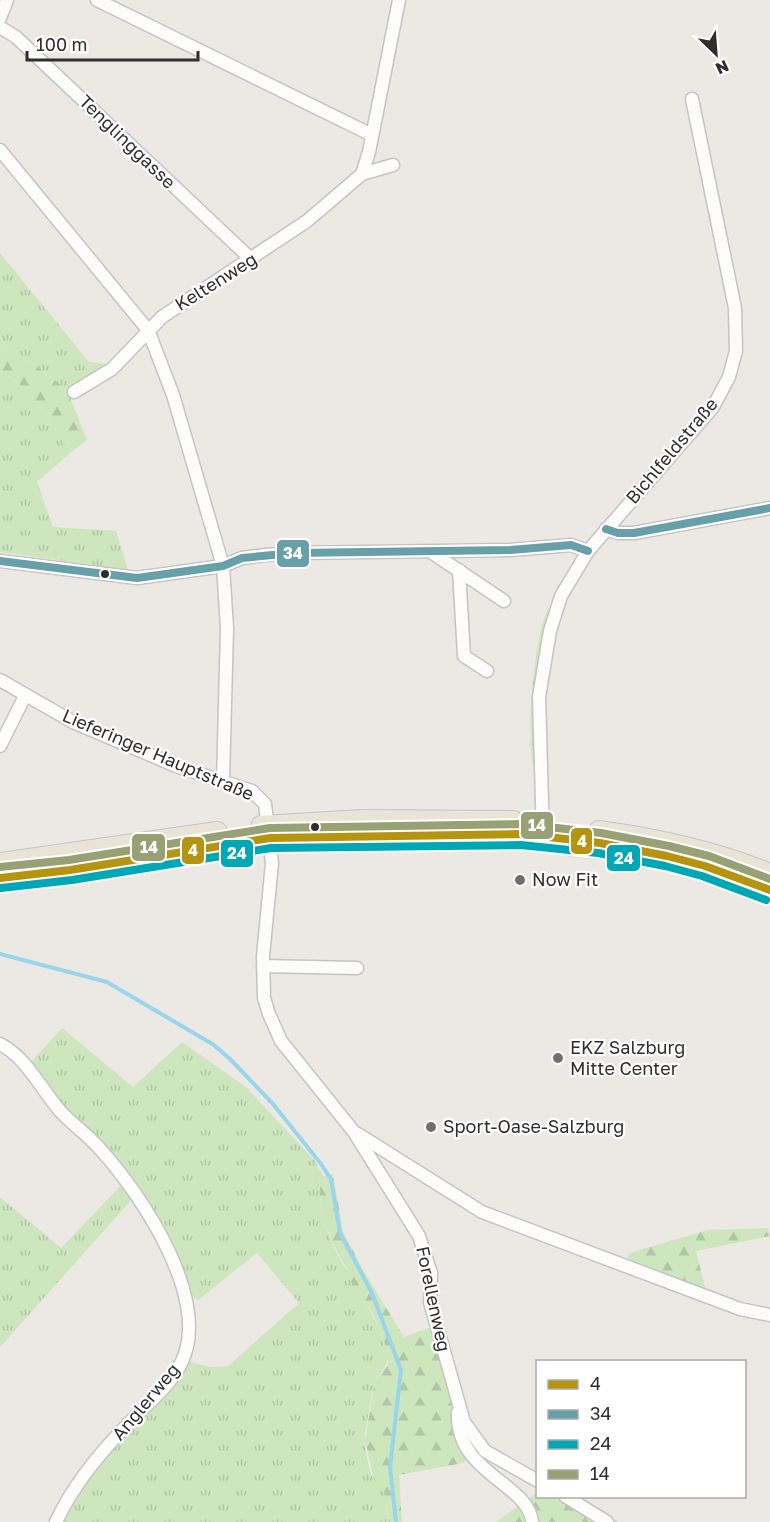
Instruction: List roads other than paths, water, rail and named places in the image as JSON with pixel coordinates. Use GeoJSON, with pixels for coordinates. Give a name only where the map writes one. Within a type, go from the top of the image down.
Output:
{"type":"FeatureCollection","features":[{"type":"Feature","properties":{"kind":"main road"},"geometry":{"type":"LineString","coordinates":[[0,863],[374,819],[655,838],[740,862],[770,874]]}},
{"type":"Feature","properties":{"kind":"main road"},"geometry":{"type":"LineString","coordinates":[[543,830],[691,862],[770,890]]}},
{"type":"Feature","properties":{"kind":"main road"},"geometry":{"type":"LineString","coordinates":[[0,878],[70,870],[270,831]]}},
{"type":"Feature","properties":{"kind":"street"},"geometry":{"type":"LineString","coordinates":[[0,18],[7,0]]}},
{"type":"Feature","properties":{"kind":"street"},"geometry":{"type":"LineString","coordinates":[[97,0],[372,135]]}},
{"type":"Feature","properties":{"kind":"street"},"geometry":{"type":"LineString","coordinates":[[362,174],[399,0]]}},
{"type":"Feature","properties":{"kind":"street","name":"Tenglinggasse"},"geometry":{"type":"LineString","coordinates":[[0,27],[16,37],[252,260]]}},
{"type":"Feature","properties":{"kind":"street","name":"Bichlfeldstraße"},"geometry":{"type":"LineString","coordinates":[[543,830],[538,721],[541,673],[561,596],[588,551],[713,406],[729,376],[736,351],[735,308],[692,99]]}},
{"type":"Feature","properties":{"kind":"street"},"geometry":{"type":"LineString","coordinates":[[0,150],[148,330],[173,395],[223,566],[227,628],[223,781]]}},
{"type":"Feature","properties":{"kind":"street","name":"Keltenweg"},"geometry":{"type":"LineString","coordinates":[[74,392],[112,369],[148,330],[179,305],[252,260],[308,221],[362,174],[393,165]]}},
{"type":"Feature","properties":{"kind":"street"},"geometry":{"type":"LineString","coordinates":[[606,529],[618,533],[634,533],[770,508]]}},
{"type":"Feature","properties":{"kind":"street"},"geometry":{"type":"LineString","coordinates":[[0,561],[138,578],[223,566],[242,558],[294,552],[518,550],[571,545],[588,551]]}},
{"type":"Feature","properties":{"kind":"street"},"geometry":{"type":"LineString","coordinates":[[431,552],[504,601]]}},
{"type":"Feature","properties":{"kind":"street"},"geometry":{"type":"LineString","coordinates":[[459,570],[464,656],[487,671]]}},
{"type":"Feature","properties":{"kind":"street","name":"Lieferinger Hauptstraße"},"geometry":{"type":"LineString","coordinates":[[0,680],[25,696],[123,745],[259,796],[265,804],[270,831]]}},
{"type":"Feature","properties":{"kind":"street"},"geometry":{"type":"LineString","coordinates":[[0,746],[25,696]]}},
{"type":"Feature","properties":{"kind":"street","name":"Forellenweg"},"geometry":{"type":"LineString","coordinates":[[270,831],[272,863],[263,966],[264,998],[281,1041],[354,1132],[419,1236],[431,1273],[430,1302],[464,1422],[485,1451],[536,1480]]}},
{"type":"Feature","properties":{"kind":"street"},"geometry":{"type":"LineString","coordinates":[[263,966],[357,968]]}},
{"type":"Feature","properties":{"kind":"street","name":"Anglerweg"},"geometry":{"type":"LineString","coordinates":[[0,1044],[21,1061],[71,1123],[99,1147],[148,1209],[169,1250],[187,1312],[186,1351],[178,1369],[99,1458],[65,1502],[56,1522]]}},
{"type":"Feature","properties":{"kind":"street","name":"Forellenweg"},"geometry":{"type":"LineString","coordinates":[[354,1132],[482,1212],[740,1309],[770,1315]]}},
{"type":"Feature","properties":{"kind":"street"},"geometry":{"type":"LineString","coordinates":[[458,1405],[457,1429],[463,1443],[477,1461],[523,1502],[532,1514],[532,1522]]}},
{"type":"Feature","properties":{"kind":"street"},"geometry":{"type":"LineString","coordinates":[[567,1498],[607,1522]]}},
{"type":"Feature","properties":{"kind":"waterway"},"geometry":{"type":"LineString","coordinates":[[0,954],[107,982],[214,1045],[273,1104],[321,1164],[331,1179],[340,1233],[372,1293],[401,1370],[390,1467],[396,1522]]}},
{"type":"Feature","properties":{"kind":"place","name":"Now Fit"},"geometry":{"type":"Point","coordinates":[520,880]}},
{"type":"Feature","properties":{"kind":"place","name":"EKZ Salzburg Mitte Center"},"geometry":{"type":"Point","coordinates":[558,1058]}},
{"type":"Feature","properties":{"kind":"place","name":"Sport-Oase-Salzburg"},"geometry":{"type":"Point","coordinates":[431,1127]}}]}
